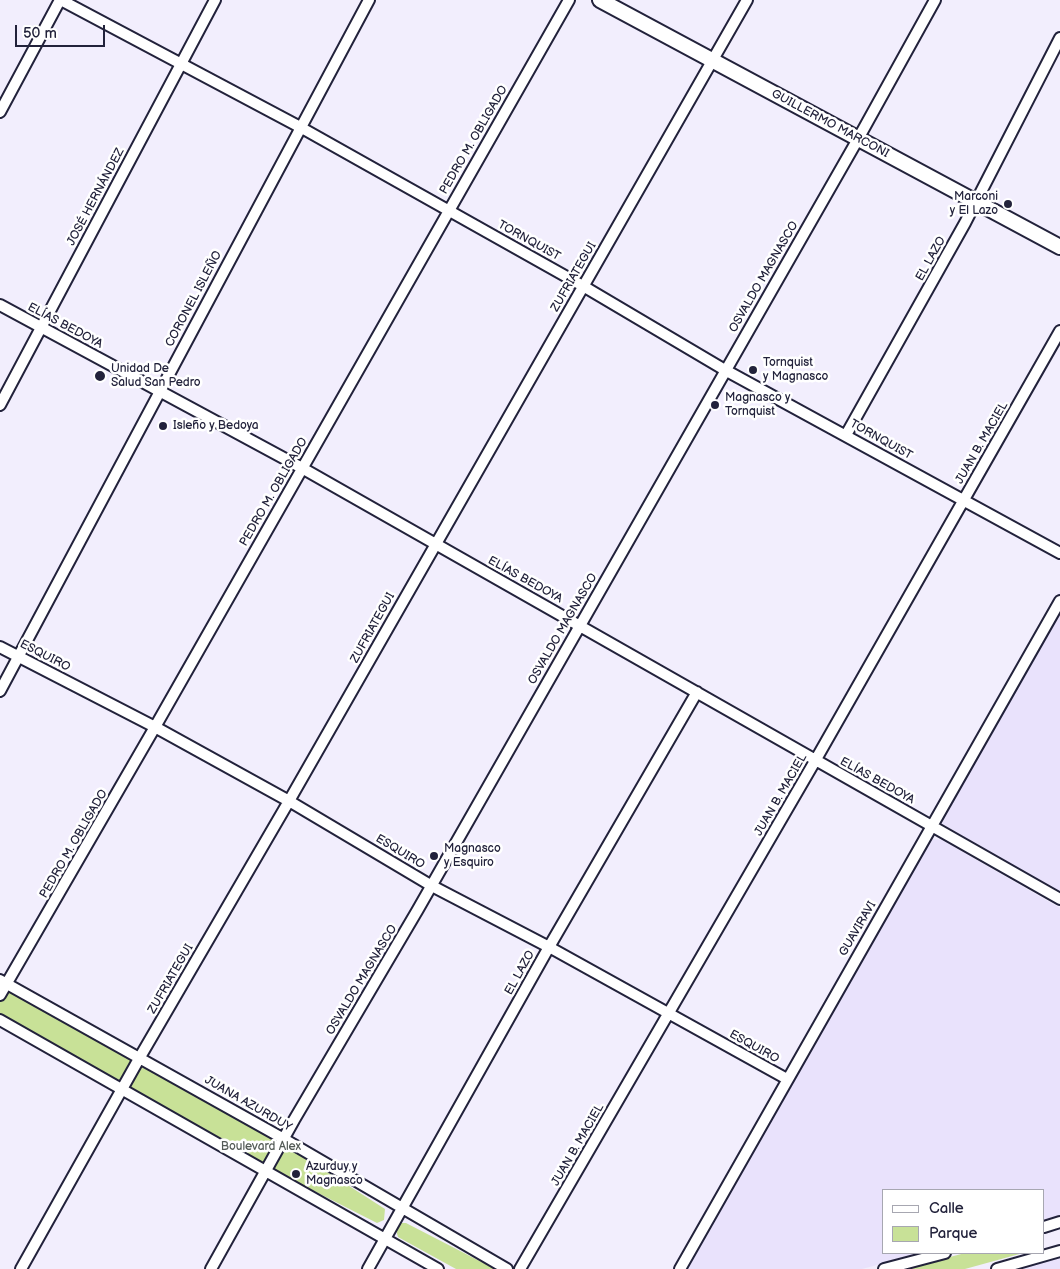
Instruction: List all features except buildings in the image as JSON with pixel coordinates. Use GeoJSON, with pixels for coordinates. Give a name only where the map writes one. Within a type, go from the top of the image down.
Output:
{"type":"FeatureCollection","features":[{"type":"Feature","properties":{"kind":"street","name":"TORNQUIST"},"geometry":{"type":"LineString","coordinates":[[61,0],[300,127],[583,286],[725,370],[1060,553]]}},
{"type":"Feature","properties":{"kind":"street"},"geometry":{"type":"LineString","coordinates":[[0,112],[61,0]]}},
{"type":"Feature","properties":{"kind":"street","name":"JOSÉ HERNÁNDEZ"},"geometry":{"type":"LineString","coordinates":[[0,405],[215,0]]}},
{"type":"Feature","properties":{"kind":"street","name":"CORONEL ISLEÑO"},"geometry":{"type":"LineString","coordinates":[[0,690],[369,0]]}},
{"type":"Feature","properties":{"kind":"street","name":"PEDRO M. OBLIGADO"},"geometry":{"type":"LineString","coordinates":[[0,995],[4,982],[155,727],[569,0]]}},
{"type":"Feature","properties":{"kind":"street","name":"GUILLERMO MARCONI"},"geometry":{"type":"LineString","coordinates":[[600,0],[1060,247]]}},
{"type":"Feature","properties":{"kind":"street","name":"ZUFRIATEGUI"},"geometry":{"type":"LineString","coordinates":[[21,1269],[122,1088],[289,801],[583,286],[714,61],[747,0]]}},
{"type":"Feature","properties":{"kind":"street","name":"OSVALDO MAGNASCO"},"geometry":{"type":"LineString","coordinates":[[211,1269],[266,1170],[432,886],[858,139],[935,0]]}},
{"type":"Feature","properties":{"kind":"street","name":"EL LAZO"},"geometry":{"type":"LineString","coordinates":[[846,435],[965,223],[975,200],[1060,38]]}},
{"type":"Feature","properties":{"kind":"street","name":"ELÍAS BEDOYA"},"geometry":{"type":"LineString","coordinates":[[0,306],[302,468],[1060,899]]}},
{"type":"Feature","properties":{"kind":"street","name":"JUAN B. MACIEL"},"geometry":{"type":"LineString","coordinates":[[520,1269],[815,760],[1060,331]]}},
{"type":"Feature","properties":{"kind":"street","name":"GUAVIRAVI"},"geometry":{"type":"LineString","coordinates":[[680,1269],[1060,601]]}},
{"type":"Feature","properties":{"kind":"street","name":"ESQUIRO"},"geometry":{"type":"LineString","coordinates":[[0,647],[155,727],[289,801],[432,886],[549,947],[668,1015],[787,1079]]}},
{"type":"Feature","properties":{"kind":"street","name":"EL LAZO"},"geometry":{"type":"LineString","coordinates":[[368,1269],[549,947],[697,692]]}},
{"type":"Feature","properties":{"kind":"street","name":"JUANA AZURDUY"},"geometry":{"type":"LineString","coordinates":[[4,982],[284,1139],[507,1269]]}},
{"type":"Feature","properties":{"kind":"street"},"geometry":{"type":"LineString","coordinates":[[0,1020],[438,1269]]}},
{"type":"Feature","properties":{"kind":"street"},"geometry":{"type":"LineString","coordinates":[[1045,1227],[1060,1222]]}},
{"type":"Feature","properties":{"kind":"street"},"geometry":{"type":"LineString","coordinates":[[997,1269],[1060,1251]]}},
{"type":"Feature","properties":{"kind":"street"},"geometry":{"type":"LineString","coordinates":[[884,1269],[941,1254]]}},
{"type":"Feature","properties":{"kind":"shaded area"},"geometry":{"type":"Polygon","coordinates":[[[1060,591],[1060,892],[930,817],[1060,591]]]}},
{"type":"Feature","properties":{"kind":"shaded area"},"geometry":{"type":"Polygon","coordinates":[[[934,839],[942,840],[1060,908],[1060,1215],[1045,1220],[1045,1189],[882,1189],[882,1254],[918,1254],[862,1269],[685,1269],[927,842],[934,839]]]}},
{"type":"Feature","properties":{"kind":"shaded area"},"geometry":{"type":"Polygon","coordinates":[[[1060,1255],[1060,1269],[1009,1269],[1060,1255]]]}},
{"type":"Feature","properties":{"kind":"green space","name":"Boulevard Alex"},"geometry":{"type":"Polygon","coordinates":[[[0,986],[282,1143],[385,1209],[384,1220],[377,1223],[263,1165],[0,1016],[0,986]]]}},
{"type":"Feature","properties":{"kind":"green space"},"geometry":{"type":"Polygon","coordinates":[[[401,1223],[406,1223],[495,1269],[456,1269],[398,1237],[396,1230],[401,1223]]]}},
{"type":"Feature","properties":{"kind":"green space"},"geometry":{"type":"Polygon","coordinates":[[[961,1254],[1019,1254],[965,1269],[905,1269],[961,1254]]]}},
{"type":"Feature","properties":{"kind":"place","name":"Marconi y El Lazo"},"geometry":{"type":"Point","coordinates":[1008,204]}},
{"type":"Feature","properties":{"kind":"place","name":"Tornquist y Magnasco"},"geometry":{"type":"Point","coordinates":[753,370]}},
{"type":"Feature","properties":{"kind":"place","name":"Unidad De Salud San Pedro"},"geometry":{"type":"Point","coordinates":[100,376]}},
{"type":"Feature","properties":{"kind":"place","name":"Magnasco y Tornquist"},"geometry":{"type":"Point","coordinates":[715,405]}},
{"type":"Feature","properties":{"kind":"place","name":"Isleño y Bedoya"},"geometry":{"type":"Point","coordinates":[163,426]}},
{"type":"Feature","properties":{"kind":"place","name":"Magnasco y Esquiro"},"geometry":{"type":"Point","coordinates":[434,856]}},
{"type":"Feature","properties":{"kind":"place","name":"Azurduy y Magnasco"},"geometry":{"type":"Point","coordinates":[296,1174]}}]}
